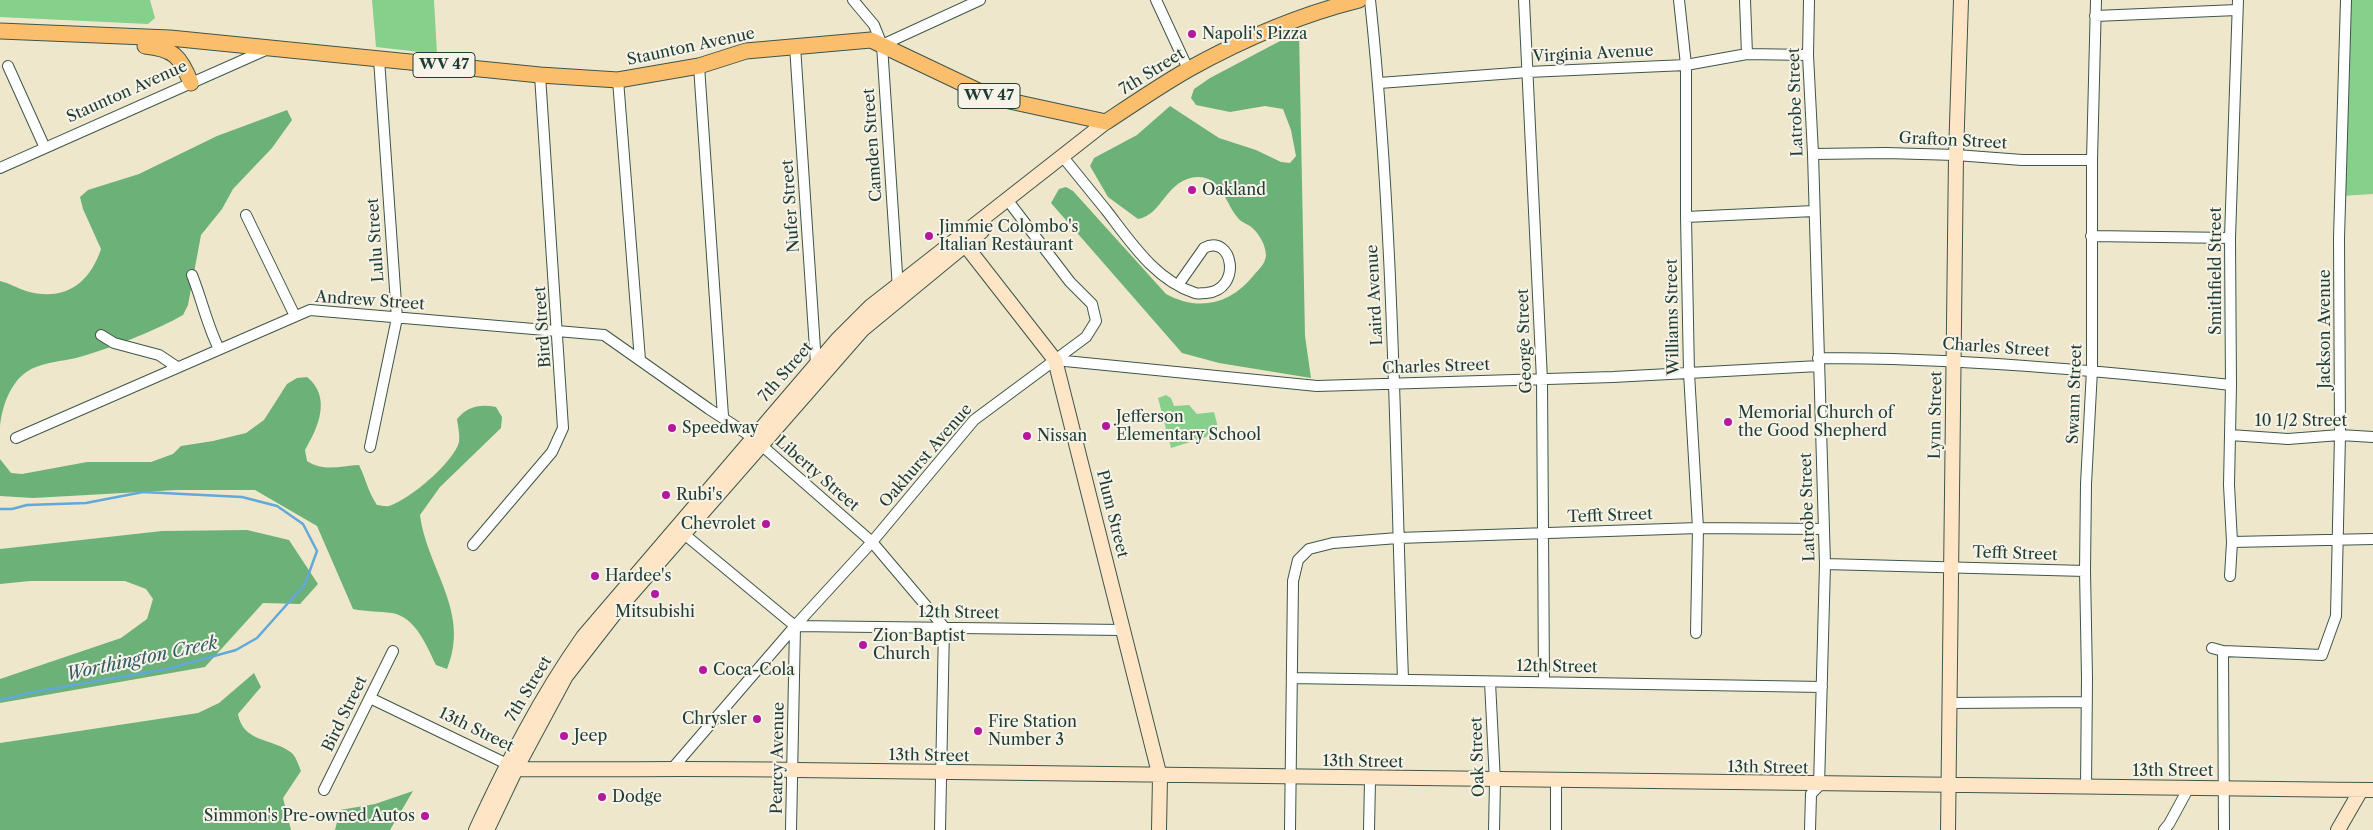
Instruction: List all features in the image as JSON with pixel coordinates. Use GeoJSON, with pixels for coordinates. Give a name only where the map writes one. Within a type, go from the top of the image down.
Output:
{"type":"FeatureCollection","features":[{"type":"Feature","properties":{"kind":"main road","name":"7th Street"},"geometry":{"type":"LineString","coordinates":[[1106,122],[1188,69],[1243,40],[1322,4],[1359,0]]}},
{"type":"Feature","properties":{"kind":"main road","name":"Staunton Avenue"},"geometry":{"type":"LineString","coordinates":[[0,31],[189,40],[540,75],[618,80],[699,66],[746,50],[870,40],[955,82],[991,97],[1106,122]]}},
{"type":"Feature","properties":{"kind":"main road"},"geometry":{"type":"LineString","coordinates":[[70,34],[95,42],[166,49],[174,52],[184,65],[191,83]]}},
{"type":"Feature","properties":{"kind":"main road"},"geometry":{"type":"LineString","coordinates":[[184,65],[189,40]]}},
{"type":"Feature","properties":{"kind":"street","name":"Camden Street"},"geometry":{"type":"LineString","coordinates":[[853,0],[874,25],[882,45],[898,291]]}},
{"type":"Feature","properties":{"kind":"street"},"geometry":{"type":"LineString","coordinates":[[882,45],[980,0]]}},
{"type":"Feature","properties":{"kind":"street"},"geometry":{"type":"LineString","coordinates":[[1156,0],[1188,69]]}},
{"type":"Feature","properties":{"kind":"street","name":"Laird Avenue"},"geometry":{"type":"LineString","coordinates":[[1370,0],[1379,83],[1394,384],[1403,679]]}},
{"type":"Feature","properties":{"kind":"street","name":"George Street"},"geometry":{"type":"LineString","coordinates":[[1524,0],[1542,380],[1544,682]]}},
{"type":"Feature","properties":{"kind":"street","name":"Williams Street"},"geometry":{"type":"LineString","coordinates":[[1679,0],[1686,65],[1689,373],[1698,528],[1696,633]]}},
{"type":"Feature","properties":{"kind":"street"},"geometry":{"type":"LineString","coordinates":[[1744,0],[1747,54]]}},
{"type":"Feature","properties":{"kind":"street","name":"Latrobe Street"},"geometry":{"type":"LineString","coordinates":[[1809,0],[1808,55],[1813,154],[1825,564],[1819,786],[1811,794],[1810,830]]}},
{"type":"Feature","properties":{"kind":"street","name":"Lynn Street"},"geometry":{"type":"LineString","coordinates":[[1948,830],[1956,155],[1961,0]]}},
{"type":"Feature","properties":{"kind":"street","name":"Swann Street"},"geometry":{"type":"LineString","coordinates":[[2086,788],[2086,484],[2092,370],[2091,236],[2096,0]]}},
{"type":"Feature","properties":{"kind":"street","name":"Jackson Avenue"},"geometry":{"type":"LineString","coordinates":[[2223,651],[2322,655],[2336,616],[2340,435],[2339,238],[2346,0]]}},
{"type":"Feature","properties":{"kind":"street"},"geometry":{"type":"LineString","coordinates":[[2095,16],[2238,5]]}},
{"type":"Feature","properties":{"kind":"street","name":"Smithfield Street"},"geometry":{"type":"LineString","coordinates":[[2230,576],[2232,542],[2229,485],[2231,385],[2230,238],[2238,5]]}},
{"type":"Feature","properties":{"kind":"street","name":"Nufer Street"},"geometry":{"type":"LineString","coordinates":[[795,46],[816,364]]}},
{"type":"Feature","properties":{"kind":"street","name":"Staunton Avenue"},"geometry":{"type":"LineString","coordinates":[[0,168],[269,48]]}},
{"type":"Feature","properties":{"kind":"street","name":"Virginia Avenue"},"geometry":{"type":"LineString","coordinates":[[1379,83],[1528,72],[1686,65],[1747,54],[1808,55]]}},
{"type":"Feature","properties":{"kind":"street","name":"Lulu Street"},"geometry":{"type":"LineString","coordinates":[[370,447],[396,318],[380,59]]}},
{"type":"Feature","properties":{"kind":"street"},"geometry":{"type":"LineString","coordinates":[[8,66],[45,148]]}},
{"type":"Feature","properties":{"kind":"street"},"geometry":{"type":"LineString","coordinates":[[699,66],[723,416]]}},
{"type":"Feature","properties":{"kind":"street","name":"Bird Street"},"geometry":{"type":"LineString","coordinates":[[472,545],[552,452],[561,437],[564,418],[540,75]]}},
{"type":"Feature","properties":{"kind":"street"},"geometry":{"type":"LineString","coordinates":[[618,80],[640,360]]}},
{"type":"Feature","properties":{"kind":"street","name":"7th Street"},"geometry":{"type":"LineString","coordinates":[[962,241],[1012,206],[1087,147],[1106,122]]}},
{"type":"Feature","properties":{"kind":"street","name":"7th Street"},"geometry":{"type":"LineString","coordinates":[[487,830],[511,766],[566,676],[619,608],[684,534],[816,364],[856,321],[962,241],[1106,122]]}},
{"type":"Feature","properties":{"kind":"street","name":"Grafton Street"},"geometry":{"type":"LineString","coordinates":[[1813,154],[1956,155],[2022,160],[2092,160]]}},
{"type":"Feature","properties":{"kind":"street"},"geometry":{"type":"LineString","coordinates":[[1067,162],[1137,250],[1166,279],[1178,285],[1196,294],[1215,292],[1227,283],[1229,276],[1228,257],[1224,250],[1218,245],[1210,245],[1204,248],[1178,285]]}},
{"type":"Feature","properties":{"kind":"street","name":"Oakhurst Avenue"},"geometry":{"type":"LineString","coordinates":[[795,626],[872,542],[974,420],[1086,337],[1096,321],[1092,304],[1070,282],[1012,206]]}},
{"type":"Feature","properties":{"kind":"street"},"geometry":{"type":"LineString","coordinates":[[1686,217],[1814,211]]}},
{"type":"Feature","properties":{"kind":"street"},"geometry":{"type":"LineString","coordinates":[[246,215],[295,316]]}},
{"type":"Feature","properties":{"kind":"street"},"geometry":{"type":"LineString","coordinates":[[2091,236],[2230,238]]}},
{"type":"Feature","properties":{"kind":"street","name":"Plum Street"},"geometry":{"type":"LineString","coordinates":[[962,241],[1055,360],[1160,777],[1159,830]]}},
{"type":"Feature","properties":{"kind":"street"},"geometry":{"type":"LineString","coordinates":[[192,275],[209,328],[219,349]]}},
{"type":"Feature","properties":{"kind":"street","name":"7th Street"},"geometry":{"type":"LineString","coordinates":[[476,830],[511,766],[554,679],[582,637],[757,442],[898,291]]}},
{"type":"Feature","properties":{"kind":"street","name":"Andrew Street"},"geometry":{"type":"LineString","coordinates":[[16,438],[310,310],[604,335],[709,409],[723,416]]}},
{"type":"Feature","properties":{"kind":"street"},"geometry":{"type":"LineString","coordinates":[[101,335],[114,343],[160,355],[177,367]]}},
{"type":"Feature","properties":{"kind":"street","name":"Charles Street"},"geometry":{"type":"LineString","coordinates":[[1055,360],[1317,386],[1542,380],[1689,373],[1818,362],[1955,360],[2092,370],[2231,385]]}},
{"type":"Feature","properties":{"kind":"street","name":"Liberty Street"},"geometry":{"type":"LineString","coordinates":[[723,416],[757,442],[872,542],[944,627]]}},
{"type":"Feature","properties":{"kind":"street","name":"10 1/2 Street"},"geometry":{"type":"LineString","coordinates":[[2230,435],[2288,438],[2340,435],[2373,437]]}},
{"type":"Feature","properties":{"kind":"street","name":"Tefft Street"},"geometry":{"type":"LineString","coordinates":[[1290,830],[1293,581],[1298,560],[1309,549],[1333,543],[1398,538],[1698,528],[1824,530]]}},
{"type":"Feature","properties":{"kind":"street"},"geometry":{"type":"LineString","coordinates":[[671,770],[795,626],[684,534]]}},
{"type":"Feature","properties":{"kind":"street"},"geometry":{"type":"LineString","coordinates":[[2232,542],[2373,539]]}},
{"type":"Feature","properties":{"kind":"street","name":"Tefft Street"},"geometry":{"type":"LineString","coordinates":[[1825,564],[2085,571]]}},
{"type":"Feature","properties":{"kind":"street","name":"12th Street"},"geometry":{"type":"LineString","coordinates":[[795,626],[1123,630]]}},
{"type":"Feature","properties":{"kind":"street","name":"Pearcy Avenue"},"geometry":{"type":"LineString","coordinates":[[791,830],[795,626]]}},
{"type":"Feature","properties":{"kind":"street"},"geometry":{"type":"LineString","coordinates":[[940,830],[944,627]]}},
{"type":"Feature","properties":{"kind":"street"},"geometry":{"type":"LineString","coordinates":[[2212,648],[2223,651],[2224,830]]}},
{"type":"Feature","properties":{"kind":"street","name":"Bird Street"},"geometry":{"type":"LineString","coordinates":[[324,790],[393,651]]}},
{"type":"Feature","properties":{"kind":"street","name":"12th Street"},"geometry":{"type":"LineString","coordinates":[[1292,678],[1822,687]]}},
{"type":"Feature","properties":{"kind":"street","name":"Oak Street"},"geometry":{"type":"LineString","coordinates":[[1490,682],[1495,782],[1494,830]]}},
{"type":"Feature","properties":{"kind":"street","name":"13th Street"},"geometry":{"type":"LineString","coordinates":[[370,698],[511,766],[1495,782],[2367,790]]}},
{"type":"Feature","properties":{"kind":"street"},"geometry":{"type":"LineString","coordinates":[[1949,703],[2087,702]]}},
{"type":"Feature","properties":{"kind":"street"},"geometry":{"type":"LineString","coordinates":[[1369,830],[1370,780]]}},
{"type":"Feature","properties":{"kind":"street"},"geometry":{"type":"LineString","coordinates":[[1556,782],[1556,830]]}},
{"type":"Feature","properties":{"kind":"street"},"geometry":{"type":"LineString","coordinates":[[2164,830],[2170,824],[2188,789]]}},
{"type":"Feature","properties":{"kind":"street"},"geometry":{"type":"LineString","coordinates":[[2338,830],[2367,790]]}},
{"type":"Feature","properties":{"kind":"green space"},"geometry":{"type":"Polygon","coordinates":[[[0,0],[150,0],[155,18],[148,24],[0,17],[0,0]]]}},
{"type":"Feature","properties":{"kind":"green space"},"geometry":{"type":"Polygon","coordinates":[[[372,0],[434,0],[437,54],[376,47],[372,0]]]}},
{"type":"Feature","properties":{"kind":"green space"},"geometry":{"type":"Polygon","coordinates":[[[2346,0],[2373,0],[2373,194],[2341,196],[2346,0]]]}},
{"type":"Feature","properties":{"kind":"green space"},"geometry":{"type":"Polygon","coordinates":[[[1299,31],[1305,336],[1311,378],[1219,363],[1182,353],[1051,203],[1059,189],[1066,187],[1073,191],[1166,294],[1178,300],[1202,304],[1225,299],[1235,293],[1262,266],[1266,252],[1259,236],[1250,226],[1238,218],[1213,181],[1198,177],[1179,183],[1153,211],[1138,219],[1108,197],[1090,166],[1094,158],[1137,135],[1170,106],[1219,138],[1256,150],[1281,162],[1290,163],[1296,156],[1291,130],[1283,109],[1265,106],[1230,112],[1196,105],[1191,98],[1194,89],[1210,78],[1299,31]]]}},
{"type":"Feature","properties":{"kind":"green space"},"geometry":{"type":"Polygon","coordinates":[[[287,110],[292,120],[272,148],[233,189],[222,209],[201,235],[188,305],[183,315],[108,348],[31,369],[19,378],[10,391],[2,413],[0,428],[0,281],[39,294],[52,294],[73,288],[89,272],[96,262],[101,249],[83,209],[80,197],[88,190],[139,174],[217,136],[287,110]]]}},
{"type":"Feature","properties":{"kind":"green space"},"geometry":{"type":"Polygon","coordinates":[[[307,377],[315,385],[321,403],[318,423],[305,450],[307,461],[326,467],[359,465],[377,505],[388,506],[408,496],[430,479],[449,460],[459,442],[457,419],[465,411],[480,406],[496,407],[502,417],[501,428],[440,487],[420,515],[424,535],[451,609],[454,628],[453,648],[447,669],[436,665],[420,634],[408,620],[392,613],[353,609],[317,526],[255,490],[177,490],[33,498],[0,496],[0,459],[11,473],[22,474],[87,462],[151,462],[173,454],[181,446],[246,433],[264,420],[287,384],[297,378],[307,377]]]}},
{"type":"Feature","properties":{"kind":"green space"},"geometry":{"type":"Polygon","coordinates":[[[1166,395],[1171,398],[1174,406],[1189,405],[1197,414],[1214,412],[1218,427],[1206,437],[1171,448],[1158,398],[1166,395]]]}},
{"type":"Feature","properties":{"kind":"green space"},"geometry":{"type":"Polygon","coordinates":[[[247,530],[289,540],[318,584],[300,604],[263,603],[205,667],[0,703],[0,679],[121,638],[147,619],[153,599],[146,589],[125,581],[30,581],[0,584],[0,549],[162,531],[247,530]]]}},
{"type":"Feature","properties":{"kind":"green space"},"geometry":{"type":"Polygon","coordinates":[[[254,673],[261,687],[238,714],[245,730],[251,735],[282,747],[291,753],[296,760],[301,771],[283,798],[291,830],[0,830],[0,743],[198,713],[219,703],[254,673]]]}},
{"type":"Feature","properties":{"kind":"green space"},"geometry":{"type":"Polygon","coordinates":[[[413,791],[390,830],[335,830],[340,810],[375,804],[413,791]]]}},
{"type":"Feature","properties":{"kind":"waterway","name":"Worthington Creek"},"geometry":{"type":"LineString","coordinates":[[0,509],[12,509],[27,505],[86,503],[143,492],[242,497],[277,506],[303,524],[317,551],[305,584],[257,638],[236,650],[167,669],[34,692],[0,700]]}},
{"type":"Feature","properties":{"kind":"place","name":"Napoli's Pizza"},"geometry":{"type":"Point","coordinates":[1192,34]}},
{"type":"Feature","properties":{"kind":"place","name":"Oakland"},"geometry":{"type":"Point","coordinates":[1192,190]}},
{"type":"Feature","properties":{"kind":"place","name":"Jimmie Colombo's Italian Restaurant"},"geometry":{"type":"Point","coordinates":[929,236]}},
{"type":"Feature","properties":{"kind":"place","name":"Memorial Church of the Good Shepherd"},"geometry":{"type":"Point","coordinates":[1728,422]}},
{"type":"Feature","properties":{"kind":"place","name":"Jefferson Elementary School"},"geometry":{"type":"Point","coordinates":[1106,426]}},
{"type":"Feature","properties":{"kind":"place","name":"Speedway"},"geometry":{"type":"Point","coordinates":[672,428]}},
{"type":"Feature","properties":{"kind":"place","name":"Nissan"},"geometry":{"type":"Point","coordinates":[1027,436]}},
{"type":"Feature","properties":{"kind":"place","name":"Rubi's"},"geometry":{"type":"Point","coordinates":[666,495]}},
{"type":"Feature","properties":{"kind":"place","name":"Chevrolet"},"geometry":{"type":"Point","coordinates":[766,524]}},
{"type":"Feature","properties":{"kind":"place","name":"Hardee's"},"geometry":{"type":"Point","coordinates":[595,576]}},
{"type":"Feature","properties":{"kind":"place","name":"Mitsubishi"},"geometry":{"type":"Point","coordinates":[655,594]}},
{"type":"Feature","properties":{"kind":"place","name":"Zion Baptist Church"},"geometry":{"type":"Point","coordinates":[863,645]}},
{"type":"Feature","properties":{"kind":"place","name":"Coca-Cola"},"geometry":{"type":"Point","coordinates":[703,670]}},
{"type":"Feature","properties":{"kind":"place","name":"Chrysler"},"geometry":{"type":"Point","coordinates":[757,719]}},
{"type":"Feature","properties":{"kind":"place","name":"Fire Station Number 3"},"geometry":{"type":"Point","coordinates":[978,731]}},
{"type":"Feature","properties":{"kind":"place","name":"Jeep"},"geometry":{"type":"Point","coordinates":[564,736]}},
{"type":"Feature","properties":{"kind":"place","name":"Dodge"},"geometry":{"type":"Point","coordinates":[602,797]}},
{"type":"Feature","properties":{"kind":"place","name":"Simmon's Pre-owned Autos"},"geometry":{"type":"Point","coordinates":[425,816]}}]}
